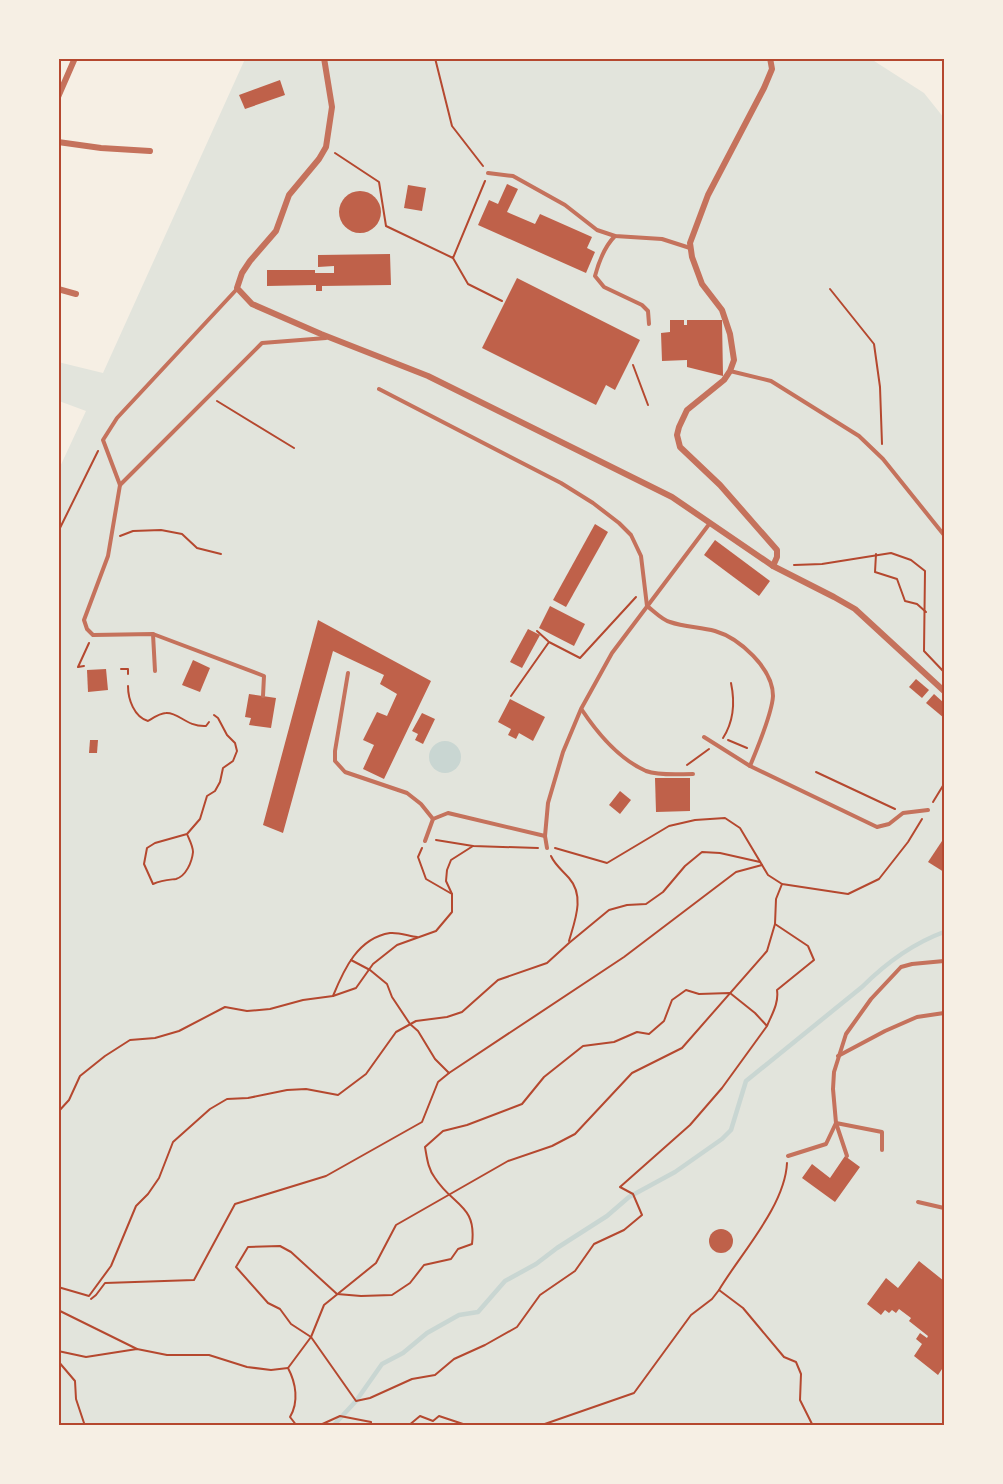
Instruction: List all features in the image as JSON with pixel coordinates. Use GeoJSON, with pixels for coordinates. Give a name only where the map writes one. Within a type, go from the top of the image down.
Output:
{"type":"FeatureCollection","features":[{"type":"Feature","properties":{"kind":"street"},"geometry":{"type":"LineString","coordinates":[[58,97],[75,58]]}},
{"type":"Feature","properties":{"kind":"street"},"geometry":{"type":"LineString","coordinates":[[324,58],[332,107],[326,147],[289,195],[276,231],[249,261],[242,273],[237,288],[252,304],[439,382],[672,497],[773,566],[855,609],[945,690]]}},
{"type":"Feature","properties":{"kind":"street"},"geometry":{"type":"LineString","coordinates":[[770,58],[772,69],[764,88],[708,195],[690,243],[692,257],[702,284],[722,310],[730,334],[734,360],[723,380],[687,410],[678,427],[677,435],[680,447],[720,485],[777,550],[773,566]]}},
{"type":"Feature","properties":{"kind":"street"},"geometry":{"type":"LineString","coordinates":[[58,142],[150,151]]}},
{"type":"Feature","properties":{"kind":"street"},"geometry":{"type":"LineString","coordinates":[[58,289],[76,294]]}},
{"type":"Feature","properties":{"kind":"lane"},"geometry":{"type":"LineString","coordinates":[[488,173],[513,176],[565,205],[597,230],[615,236],[662,238],[690,248]]}},
{"type":"Feature","properties":{"kind":"lane"},"geometry":{"type":"LineString","coordinates":[[615,236],[608,243],[595,276],[604,287],[642,305],[648,311],[649,324]]}},
{"type":"Feature","properties":{"kind":"lane"},"geometry":{"type":"LineString","coordinates":[[237,288],[117,418],[103,440],[120,485],[108,556],[84,620],[87,629],[93,635],[153,634],[264,676],[263,696]]}},
{"type":"Feature","properties":{"kind":"lane"},"geometry":{"type":"LineString","coordinates":[[120,485],[262,343],[330,338]]}},
{"type":"Feature","properties":{"kind":"lane"},"geometry":{"type":"LineString","coordinates":[[730,371],[771,381],[859,436],[883,459],[945,536]]}},
{"type":"Feature","properties":{"kind":"lane"},"geometry":{"type":"LineString","coordinates":[[379,389],[561,483],[593,503],[631,536],[641,556],[647,606],[668,622],[715,631],[734,638],[750,652],[768,677],[773,696],[765,728],[750,766]]}},
{"type":"Feature","properties":{"kind":"lane"},"geometry":{"type":"LineString","coordinates":[[547,848],[544,836],[548,803],[563,752],[581,709],[612,653],[710,523]]}},
{"type":"Feature","properties":{"kind":"lane"},"geometry":{"type":"LineString","coordinates":[[153,634],[155,671]]}},
{"type":"Feature","properties":{"kind":"lane"},"geometry":{"type":"LineString","coordinates":[[348,673],[335,761],[345,772],[407,793],[421,804],[432,819]]}},
{"type":"Feature","properties":{"kind":"lane"},"geometry":{"type":"LineString","coordinates":[[581,709],[597,732],[624,758],[648,771],[693,774]]}},
{"type":"Feature","properties":{"kind":"lane"},"geometry":{"type":"LineString","coordinates":[[704,736],[750,766],[877,827],[889,824],[903,813],[928,810]]}},
{"type":"Feature","properties":{"kind":"lane"},"geometry":{"type":"LineString","coordinates":[[432,819],[448,813],[544,836]]}},
{"type":"Feature","properties":{"kind":"lane"},"geometry":{"type":"LineString","coordinates":[[425,841],[432,819]]}},
{"type":"Feature","properties":{"kind":"lane"},"geometry":{"type":"LineString","coordinates":[[847,1156],[836,1123],[833,1089],[834,1072],[846,1034],[871,999],[901,967],[912,963],[945,961]]}},
{"type":"Feature","properties":{"kind":"lane"},"geometry":{"type":"LineString","coordinates":[[838,1056],[917,1017],[945,1014]]}},
{"type":"Feature","properties":{"kind":"lane"},"geometry":{"type":"LineString","coordinates":[[836,1123],[882,1132],[882,1150]]}},
{"type":"Feature","properties":{"kind":"lane"},"geometry":{"type":"LineString","coordinates":[[788,1156],[826,1144],[836,1123]]}},
{"type":"Feature","properties":{"kind":"lane"},"geometry":{"type":"LineString","coordinates":[[918,1202],[945,1208]]}},
{"type":"Feature","properties":{"kind":"path"},"geometry":{"type":"LineString","coordinates":[[435,58],[452,126],[488,173],[453,258]]}},
{"type":"Feature","properties":{"kind":"path"},"geometry":{"type":"LineString","coordinates":[[326,147],[379,182],[386,226],[453,258],[468,284],[502,301]]}},
{"type":"Feature","properties":{"kind":"path"},"geometry":{"type":"LineString","coordinates":[[830,289],[874,344],[880,387],[883,459]]}},
{"type":"Feature","properties":{"kind":"path"},"geometry":{"type":"LineString","coordinates":[[633,365],[648,405]]}},
{"type":"Feature","properties":{"kind":"path"},"geometry":{"type":"LineString","coordinates":[[209,396],[294,448]]}},
{"type":"Feature","properties":{"kind":"path"},"geometry":{"type":"LineString","coordinates":[[58,532],[103,440]]}},
{"type":"Feature","properties":{"kind":"path"},"geometry":{"type":"LineString","coordinates":[[111,540],[133,531],[161,530],[182,534],[197,548],[221,554]]}},
{"type":"Feature","properties":{"kind":"path"},"geometry":{"type":"LineString","coordinates":[[792,566],[822,564],[891,553],[911,560],[925,571],[924,651],[945,672]]}},
{"type":"Feature","properties":{"kind":"path"},"geometry":{"type":"LineString","coordinates":[[876,554],[875,572],[897,579],[905,601],[917,604],[926,612]]}},
{"type":"Feature","properties":{"kind":"path"},"geometry":{"type":"LineString","coordinates":[[537,631],[549,642],[580,658],[645,588]]}},
{"type":"Feature","properties":{"kind":"path"},"geometry":{"type":"LineString","coordinates":[[84,666],[78,667],[93,635]]}},
{"type":"Feature","properties":{"kind":"path"},"geometry":{"type":"LineString","coordinates":[[511,696],[549,642]]}},
{"type":"Feature","properties":{"kind":"path"},"geometry":{"type":"LineString","coordinates":[[121,669],[128,669],[128,674]]}},
{"type":"Feature","properties":{"kind":"path"},"geometry":{"type":"LineString","coordinates":[[730,683],[733,712],[729,729],[723,738],[756,752]]}},
{"type":"Feature","properties":{"kind":"path"},"geometry":{"type":"LineString","coordinates":[[128,686],[133,709],[142,719],[148,721],[164,713],[174,714],[193,725],[206,726],[209,722]]}},
{"type":"Feature","properties":{"kind":"path"},"geometry":{"type":"LineString","coordinates":[[187,834],[193,850],[189,867],[184,875],[177,879],[164,879],[153,884],[144,864],[147,848],[155,843],[187,834],[200,819],[205,809],[207,796],[215,791],[223,768],[233,761],[237,751],[235,743],[214,715]]}},
{"type":"Feature","properties":{"kind":"path"},"geometry":{"type":"LineString","coordinates":[[675,774],[710,747]]}},
{"type":"Feature","properties":{"kind":"path"},"geometry":{"type":"LineString","coordinates":[[816,772],[903,813]]}},
{"type":"Feature","properties":{"kind":"path"},"geometry":{"type":"LineString","coordinates":[[452,894],[426,879],[418,857],[425,841],[437,840],[473,846],[556,848],[607,863],[669,826],[695,820],[725,818],[740,828],[768,875],[783,884],[848,894],[879,879],[908,842],[945,784]]}},
{"type":"Feature","properties":{"kind":"path"},"geometry":{"type":"LineString","coordinates":[[58,1112],[69,1100],[80,1076],[130,1040],[155,1038],[179,1031],[225,1007],[247,1011],[270,1010],[303,1000],[333,996],[356,988],[373,964],[397,945],[436,931],[452,912],[452,894],[446,881],[447,870],[452,860],[473,846]]}},
{"type":"Feature","properties":{"kind":"path"},"geometry":{"type":"LineString","coordinates":[[547,848],[553,862],[577,886],[578,909],[569,943]]}},
{"type":"Feature","properties":{"kind":"path"},"geometry":{"type":"LineString","coordinates":[[58,1287],[89,1296],[111,1266],[136,1206],[159,1178],[173,1142],[210,1109],[227,1100],[287,1090],[306,1089],[339,1095],[366,1074],[396,1032],[416,1021],[447,1017],[462,1012],[498,980],[548,963],[609,910],[627,905],[646,904],[663,892],[685,866],[702,852],[720,853],[761,864]]}},
{"type":"Feature","properties":{"kind":"path"},"geometry":{"type":"LineString","coordinates":[[91,1299],[105,1283],[194,1280],[235,1204],[326,1176],[422,1122],[438,1082],[449,1073],[624,957],[736,872],[761,864]]}},
{"type":"Feature","properties":{"kind":"path"},"geometry":{"type":"LineString","coordinates":[[58,1310],[137,1349],[167,1355],[209,1355],[247,1367],[272,1370],[288,1368],[311,1337],[324,1305],[376,1263],[396,1225],[508,1161],[552,1146],[575,1134],[632,1073],[682,1048],[767,951],[775,924],[776,899],[783,884]]}},
{"type":"Feature","properties":{"kind":"path"},"geometry":{"type":"LineString","coordinates":[[767,1026],[755,1012],[730,993],[699,994],[686,990],[672,1000],[664,1021],[649,1034],[637,1032],[614,1042],[584,1046],[544,1077],[522,1104],[468,1125],[443,1131],[425,1147],[427,1162],[434,1177],[448,1195],[470,1214],[472,1244],[458,1249],[451,1259],[424,1265],[410,1283],[392,1295],[337,1294],[291,1252],[280,1246],[248,1248],[236,1267],[268,1303],[280,1309],[291,1324],[311,1337],[356,1401],[370,1398],[412,1379],[435,1375],[454,1359],[485,1346],[518,1328],[540,1295],[575,1271],[594,1244],[624,1230],[642,1215],[633,1194],[620,1187],[690,1125],[722,1088],[767,1026],[775,1008],[777,990],[814,960],[808,946],[775,924]]}},
{"type":"Feature","properties":{"kind":"path"},"geometry":{"type":"LineString","coordinates":[[333,996],[344,968],[359,949],[377,936],[392,933],[419,937]]}},
{"type":"Feature","properties":{"kind":"path"},"geometry":{"type":"LineString","coordinates":[[351,960],[370,970],[387,984],[392,997],[410,1024],[418,1031],[435,1059],[449,1073]]}},
{"type":"Feature","properties":{"kind":"path"},"geometry":{"type":"LineString","coordinates":[[539,1425],[634,1394],[691,1315],[712,1299],[719,1290],[776,1204],[786,1176],[788,1156]]}},
{"type":"Feature","properties":{"kind":"path"},"geometry":{"type":"LineString","coordinates":[[719,1290],[743,1308],[784,1357],[796,1362],[801,1374],[800,1400],[813,1425]]}},
{"type":"Feature","properties":{"kind":"path"},"geometry":{"type":"LineString","coordinates":[[58,1351],[87,1357],[137,1349]]}},
{"type":"Feature","properties":{"kind":"path"},"geometry":{"type":"LineString","coordinates":[[58,1361],[75,1381],[76,1399],[85,1425]]}},
{"type":"Feature","properties":{"kind":"path"},"geometry":{"type":"LineString","coordinates":[[288,1368],[295,1382],[294,1410],[290,1417],[297,1425]]}},
{"type":"Feature","properties":{"kind":"path"},"geometry":{"type":"LineString","coordinates":[[318,1425],[340,1416],[371,1422],[371,1425]]}},
{"type":"Feature","properties":{"kind":"path"},"geometry":{"type":"LineString","coordinates":[[408,1425],[420,1416],[433,1421],[439,1416],[469,1425]]}},
{"type":"Feature","properties":{"kind":"shaded area"},"geometry":{"type":"Polygon","coordinates":[[[245,59],[871,59],[924,93],[944,118],[944,1425],[59,1425],[58,471],[86,411],[59,401],[58,362],[103,373],[245,59]]]}},
{"type":"Feature","properties":{"kind":"shaded area"},"geometry":{"type":"Polygon","coordinates":[[[445,741],[456,746],[461,757],[456,768],[445,773],[434,768],[429,757],[434,746],[445,741]]]}},
{"type":"Feature","properties":{"kind":"building"},"geometry":{"type":"Polygon","coordinates":[[[280,80],[285,95],[245,109],[239,95],[280,80]]]}},
{"type":"Feature","properties":{"kind":"building"},"geometry":{"type":"Polygon","coordinates":[[[507,184],[518,189],[507,212],[535,224],[540,214],[592,237],[587,248],[595,252],[586,273],[478,225],[489,200],[498,204],[507,184]]]}},
{"type":"Feature","properties":{"kind":"building"},"geometry":{"type":"Polygon","coordinates":[[[408,185],[426,188],[422,211],[404,208],[408,185]]]}},
{"type":"Feature","properties":{"kind":"building"},"geometry":{"type":"Polygon","coordinates":[[[360,191],[368,192],[375,197],[380,204],[380,220],[375,227],[368,232],[360,233],[352,232],[345,227],[340,220],[339,212],[340,204],[345,197],[352,192],[360,191]]]}},
{"type":"Feature","properties":{"kind":"building"},"geometry":{"type":"Polygon","coordinates":[[[390,254],[391,285],[322,286],[322,291],[316,291],[316,285],[267,286],[267,270],[315,270],[315,273],[334,273],[334,266],[318,267],[318,255],[390,254]]]}},
{"type":"Feature","properties":{"kind":"building"},"geometry":{"type":"Polygon","coordinates":[[[517,278],[640,340],[615,390],[606,385],[596,405],[482,348],[517,278]]]}},
{"type":"Feature","properties":{"kind":"building"},"geometry":{"type":"Polygon","coordinates":[[[670,320],[684,320],[684,325],[687,325],[687,320],[722,320],[723,376],[687,367],[687,360],[662,361],[661,333],[670,332],[670,320]]]}},
{"type":"Feature","properties":{"kind":"building"},"geometry":{"type":"Polygon","coordinates":[[[595,524],[608,532],[566,607],[553,600],[595,524]]]}},
{"type":"Feature","properties":{"kind":"building"},"geometry":{"type":"Polygon","coordinates":[[[715,540],[770,581],[759,596],[704,555],[715,540]]]}},
{"type":"Feature","properties":{"kind":"building"},"geometry":{"type":"Polygon","coordinates":[[[550,606],[585,624],[574,646],[539,628],[550,606]]]}},
{"type":"Feature","properties":{"kind":"building"},"geometry":{"type":"Polygon","coordinates":[[[318,620],[431,681],[384,779],[363,769],[374,745],[363,740],[377,712],[387,716],[397,694],[380,684],[384,675],[333,651],[283,833],[263,825],[318,620]]]}},
{"type":"Feature","properties":{"kind":"building"},"geometry":{"type":"Polygon","coordinates":[[[528,629],[540,635],[522,668],[510,662],[528,629]]]}},
{"type":"Feature","properties":{"kind":"building"},"geometry":{"type":"Polygon","coordinates":[[[193,660],[210,668],[200,692],[182,685],[193,660]]]}},
{"type":"Feature","properties":{"kind":"building"},"geometry":{"type":"Polygon","coordinates":[[[106,669],[108,690],[88,692],[87,670],[106,669]]]}},
{"type":"Feature","properties":{"kind":"building"},"geometry":{"type":"Polygon","coordinates":[[[916,679],[929,690],[922,698],[909,687],[916,679]]]}},
{"type":"Feature","properties":{"kind":"building"},"geometry":{"type":"Polygon","coordinates":[[[249,694],[276,698],[271,728],[249,725],[251,718],[245,717],[249,694]]]}},
{"type":"Feature","properties":{"kind":"building"},"geometry":{"type":"Polygon","coordinates":[[[934,694],[944,703],[944,718],[926,703],[934,694]]]}},
{"type":"Feature","properties":{"kind":"building"},"geometry":{"type":"Polygon","coordinates":[[[510,699],[545,717],[533,741],[519,733],[516,739],[508,735],[511,729],[498,722],[510,699]]]}},
{"type":"Feature","properties":{"kind":"building"},"geometry":{"type":"Polygon","coordinates":[[[422,713],[435,719],[423,744],[415,740],[418,734],[412,731],[422,713]]]}},
{"type":"Feature","properties":{"kind":"building"},"geometry":{"type":"Polygon","coordinates":[[[90,740],[98,740],[97,753],[89,753],[90,740]]]}},
{"type":"Feature","properties":{"kind":"building"},"geometry":{"type":"Polygon","coordinates":[[[655,778],[690,778],[690,811],[656,812],[655,778]]]}},
{"type":"Feature","properties":{"kind":"building"},"geometry":{"type":"Polygon","coordinates":[[[620,791],[631,800],[620,814],[609,805],[620,791]]]}},
{"type":"Feature","properties":{"kind":"building"},"geometry":{"type":"Polygon","coordinates":[[[942,841],[944,843],[944,872],[928,862],[942,841]]]}},
{"type":"Feature","properties":{"kind":"building"},"geometry":{"type":"Polygon","coordinates":[[[845,1156],[860,1167],[835,1202],[802,1178],[812,1164],[830,1178],[845,1156]]]}},
{"type":"Feature","properties":{"kind":"building"},"geometry":{"type":"Polygon","coordinates":[[[721,1229],[730,1232],[733,1241],[730,1250],[721,1253],[712,1250],[709,1241],[712,1232],[721,1229]]]}},
{"type":"Feature","properties":{"kind":"building"},"geometry":{"type":"Polygon","coordinates":[[[919,1261],[944,1281],[944,1366],[938,1375],[914,1356],[922,1344],[916,1339],[920,1333],[927,1338],[928,1336],[909,1321],[911,1318],[899,1309],[896,1313],[892,1310],[889,1313],[885,1310],[881,1315],[867,1304],[886,1278],[898,1288],[919,1261]]]}},
{"type":"Feature","properties":{"kind":"waterway"},"geometry":{"type":"LineString","coordinates":[[333,1426],[356,1401],[382,1364],[403,1353],[427,1333],[459,1315],[478,1312],[505,1281],[536,1264],[607,1216],[629,1197],[675,1172],[722,1139],[731,1130],[746,1081],[890,962],[911,948],[944,932]]}}]}
